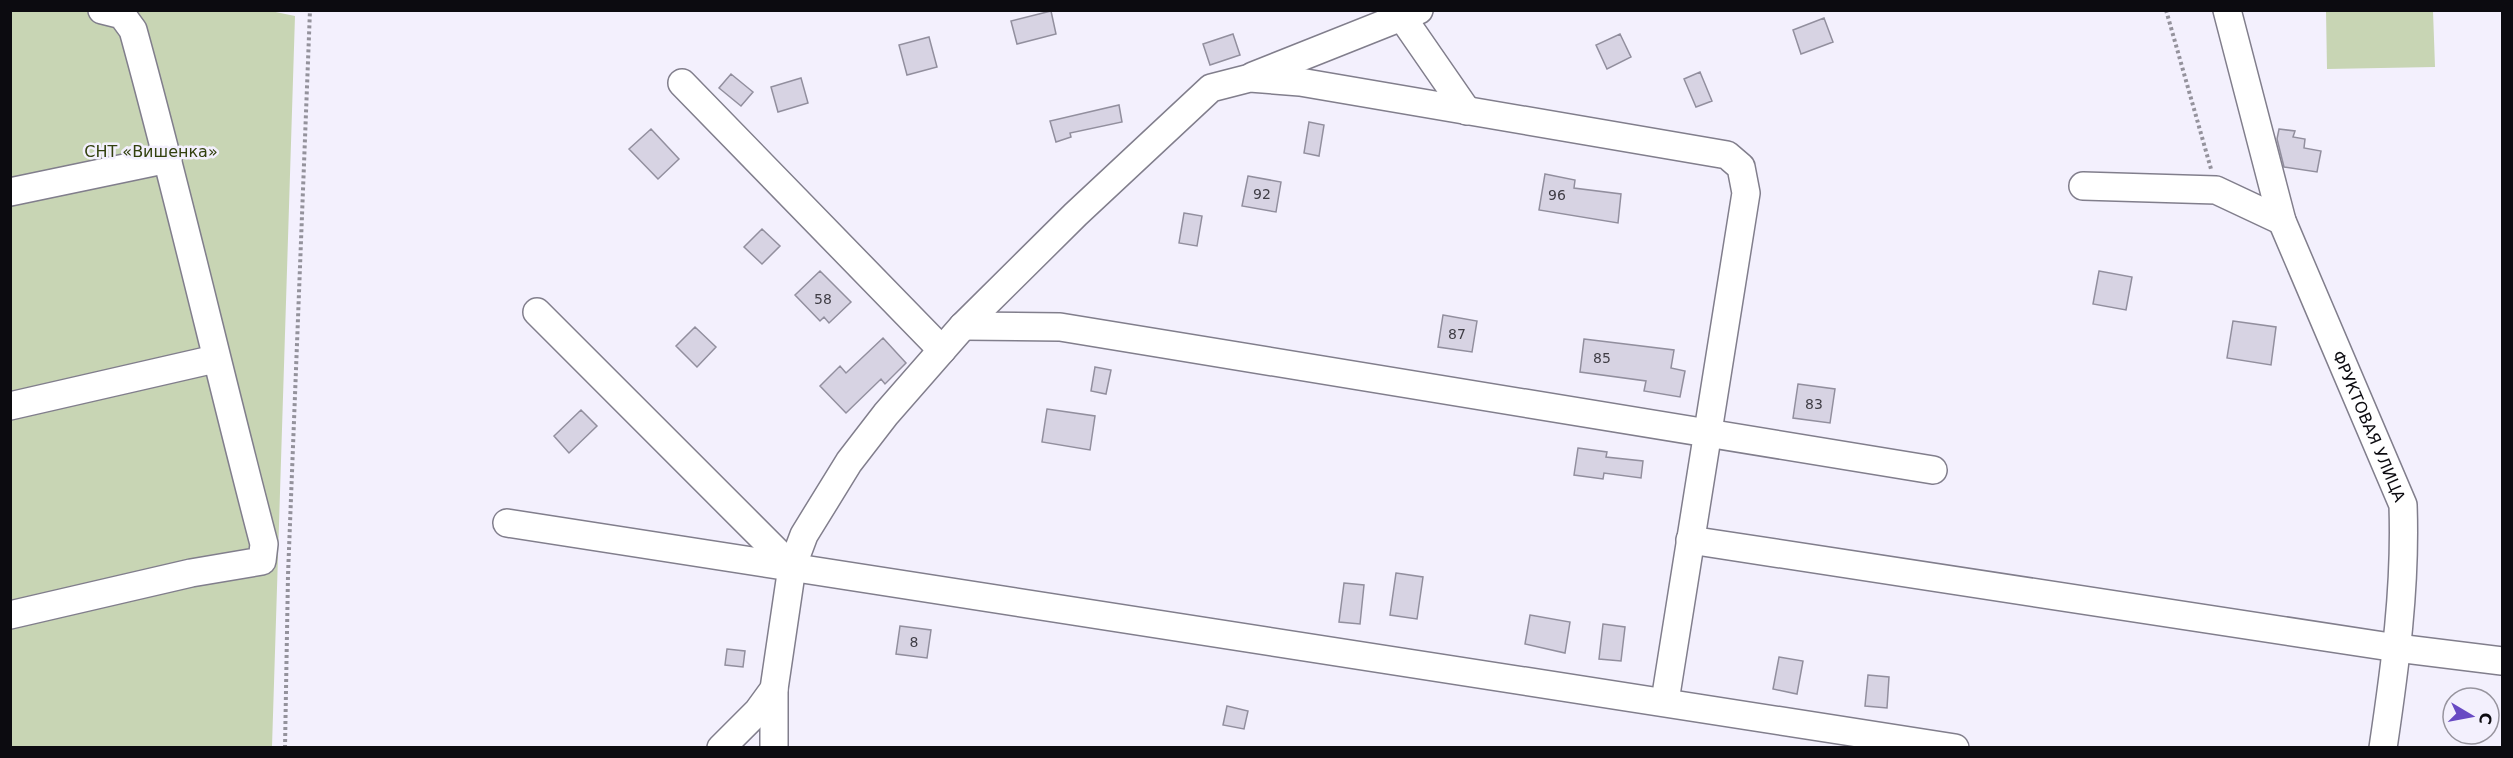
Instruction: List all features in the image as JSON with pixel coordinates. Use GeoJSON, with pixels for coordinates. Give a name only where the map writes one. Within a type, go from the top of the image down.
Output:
{"type":"FeatureCollection","features":[{"type":"Feature","properties":{"kind":"street"},"geometry":{"type":"LineString","coordinates":[[10,615],[191,573],[262,561],[264,544],[215,359],[168,159],[133,30],[122,15],[102,10]]}},
{"type":"Feature","properties":{"kind":"street","name":"ФРУКТОВАЯ УЛИЦА"},"geometry":{"type":"LineString","coordinates":[[2226,10],[2282,221],[2403,505],[2404,548],[2397,648],[2383,747]]}},
{"type":"Feature","properties":{"kind":"street"},"geometry":{"type":"LineString","coordinates":[[774,747],[774,689],[792,567],[804,535],[849,462],[886,414],[963,326],[1076,214],[1211,88],[1250,78],[1411,14],[1467,111]]}},
{"type":"Feature","properties":{"kind":"street"},"geometry":{"type":"LineString","coordinates":[[1250,78],[1300,82],[1727,155],[1742,167],[1746,193],[1665,701]]}},
{"type":"Feature","properties":{"kind":"street"},"geometry":{"type":"LineString","coordinates":[[682,83],[942,350]]}},
{"type":"Feature","properties":{"kind":"street"},"geometry":{"type":"LineString","coordinates":[[10,192],[168,159]]}},
{"type":"Feature","properties":{"kind":"street"},"geometry":{"type":"LineString","coordinates":[[2083,186],[2216,190],[2282,221]]}},
{"type":"Feature","properties":{"kind":"street"},"geometry":{"type":"LineString","coordinates":[[537,312],[792,567]]}},
{"type":"Feature","properties":{"kind":"street"},"geometry":{"type":"LineString","coordinates":[[963,326],[1060,327],[1933,470]]}},
{"type":"Feature","properties":{"kind":"street"},"geometry":{"type":"LineString","coordinates":[[10,406],[215,359]]}},
{"type":"Feature","properties":{"kind":"street"},"geometry":{"type":"LineString","coordinates":[[507,523],[1955,747]]}},
{"type":"Feature","properties":{"kind":"street"},"geometry":{"type":"LineString","coordinates":[[1690,540],[2397,648],[2502,661]]}},
{"type":"Feature","properties":{"kind":"street"},"geometry":{"type":"LineString","coordinates":[[721,747],[758,711],[774,689]]}},
{"type":"Feature","properties":{"kind":"path"},"geometry":{"type":"LineString","coordinates":[[285,747],[288,575],[310,10]]}},
{"type":"Feature","properties":{"kind":"path"},"geometry":{"type":"LineString","coordinates":[[2166,10],[2202,131],[2216,190]]}},
{"type":"Feature","properties":{"kind":"green space","name":"СНТ «Вишенка»"},"geometry":{"type":"Polygon","coordinates":[[[266,10],[295,16],[272,747],[11,747],[10,11],[266,10]]]}},
{"type":"Feature","properties":{"kind":"green space"},"geometry":{"type":"Polygon","coordinates":[[[2326,11],[2433,11],[2435,67],[2327,69],[2326,11]]]}},
{"type":"Feature","properties":{"kind":"building"},"geometry":{"type":"Polygon","coordinates":[[[1051,11],[1056,34],[1017,44],[1011,21],[1051,11]]]}},
{"type":"Feature","properties":{"kind":"building"},"geometry":{"type":"Polygon","coordinates":[[[1824,18],[1833,42],[1801,54],[1793,30],[1824,18]]]}},
{"type":"Feature","properties":{"kind":"building"},"geometry":{"type":"Polygon","coordinates":[[[1233,34],[1240,55],[1210,65],[1203,44],[1233,34]]]}},
{"type":"Feature","properties":{"kind":"building"},"geometry":{"type":"Polygon","coordinates":[[[1620,34],[1631,57],[1607,69],[1596,45],[1620,34]]]}},
{"type":"Feature","properties":{"kind":"building"},"geometry":{"type":"Polygon","coordinates":[[[929,37],[937,67],[907,75],[899,45],[929,37]]]}},
{"type":"Feature","properties":{"kind":"building"},"geometry":{"type":"Polygon","coordinates":[[[1700,72],[1712,101],[1696,107],[1684,79],[1700,72]]]}},
{"type":"Feature","properties":{"kind":"building"},"geometry":{"type":"Polygon","coordinates":[[[731,74],[753,92],[741,106],[719,88],[731,74]]]}},
{"type":"Feature","properties":{"kind":"building"},"geometry":{"type":"Polygon","coordinates":[[[801,78],[808,103],[778,112],[771,87],[801,78]]]}},
{"type":"Feature","properties":{"kind":"building"},"geometry":{"type":"Polygon","coordinates":[[[1119,105],[1122,122],[1070,133],[1071,137],[1056,142],[1050,121],[1119,105]]]}},
{"type":"Feature","properties":{"kind":"building"},"geometry":{"type":"Polygon","coordinates":[[[1309,122],[1324,125],[1319,156],[1304,153],[1309,122]]]}},
{"type":"Feature","properties":{"kind":"building"},"geometry":{"type":"Polygon","coordinates":[[[651,129],[679,159],[658,179],[629,149],[651,129]]]}},
{"type":"Feature","properties":{"kind":"building"},"geometry":{"type":"Polygon","coordinates":[[[2279,129],[2295,131],[2293,137],[2305,139],[2304,148],[2321,151],[2317,172],[2284,167],[2277,139],[2279,129]]]}},
{"type":"Feature","properties":{"kind":"building"},"geometry":{"type":"Polygon","coordinates":[[[1545,174],[1575,180],[1574,188],[1621,194],[1618,223],[1539,210],[1545,174]]]}},
{"type":"Feature","properties":{"kind":"building"},"geometry":{"type":"Polygon","coordinates":[[[1248,176],[1281,182],[1276,212],[1242,206],[1248,176]]]}},
{"type":"Feature","properties":{"kind":"building"},"geometry":{"type":"Polygon","coordinates":[[[1184,213],[1202,216],[1197,246],[1179,243],[1184,213]]]}},
{"type":"Feature","properties":{"kind":"building"},"geometry":{"type":"Polygon","coordinates":[[[762,229],[780,246],[762,264],[744,247],[762,229]]]}},
{"type":"Feature","properties":{"kind":"building"},"geometry":{"type":"Polygon","coordinates":[[[820,271],[851,302],[829,323],[824,317],[820,321],[795,295],[820,271]]]}},
{"type":"Feature","properties":{"kind":"building"},"geometry":{"type":"Polygon","coordinates":[[[2099,271],[2132,277],[2126,310],[2093,304],[2099,271]]]}},
{"type":"Feature","properties":{"kind":"building"},"geometry":{"type":"Polygon","coordinates":[[[1443,315],[1477,321],[1472,352],[1438,347],[1443,315]]]}},
{"type":"Feature","properties":{"kind":"building"},"geometry":{"type":"Polygon","coordinates":[[[2233,321],[2276,327],[2271,365],[2227,358],[2233,321]]]}},
{"type":"Feature","properties":{"kind":"building"},"geometry":{"type":"Polygon","coordinates":[[[695,327],[716,347],[697,367],[676,346],[695,327]]]}},
{"type":"Feature","properties":{"kind":"building"},"geometry":{"type":"Polygon","coordinates":[[[883,338],[906,363],[885,384],[881,379],[846,413],[820,386],[840,366],[846,373],[883,338]]]}},
{"type":"Feature","properties":{"kind":"building"},"geometry":{"type":"Polygon","coordinates":[[[1584,339],[1674,350],[1671,368],[1685,371],[1680,397],[1644,391],[1646,381],[1580,372],[1584,339]]]}},
{"type":"Feature","properties":{"kind":"building"},"geometry":{"type":"Polygon","coordinates":[[[1095,367],[1111,370],[1106,394],[1091,391],[1095,367]]]}},
{"type":"Feature","properties":{"kind":"building"},"geometry":{"type":"Polygon","coordinates":[[[1798,384],[1835,389],[1830,423],[1793,418],[1798,384]]]}},
{"type":"Feature","properties":{"kind":"building"},"geometry":{"type":"Polygon","coordinates":[[[1047,409],[1095,416],[1090,450],[1042,442],[1047,409]]]}},
{"type":"Feature","properties":{"kind":"building"},"geometry":{"type":"Polygon","coordinates":[[[581,410],[597,426],[569,453],[554,436],[581,410]]]}},
{"type":"Feature","properties":{"kind":"building"},"geometry":{"type":"Polygon","coordinates":[[[1578,448],[1607,452],[1606,457],[1643,461],[1641,478],[1604,473],[1603,479],[1574,475],[1578,448]]]}},
{"type":"Feature","properties":{"kind":"building"},"geometry":{"type":"Polygon","coordinates":[[[1396,573],[1423,577],[1417,619],[1390,615],[1396,573]]]}},
{"type":"Feature","properties":{"kind":"building"},"geometry":{"type":"Polygon","coordinates":[[[1344,583],[1364,585],[1360,624],[1339,622],[1344,583]]]}},
{"type":"Feature","properties":{"kind":"building"},"geometry":{"type":"Polygon","coordinates":[[[1530,615],[1570,622],[1565,653],[1525,644],[1530,615]]]}},
{"type":"Feature","properties":{"kind":"building"},"geometry":{"type":"Polygon","coordinates":[[[1603,624],[1625,627],[1621,661],[1599,659],[1603,624]]]}},
{"type":"Feature","properties":{"kind":"building"},"geometry":{"type":"Polygon","coordinates":[[[900,626],[931,630],[927,658],[896,654],[900,626]]]}},
{"type":"Feature","properties":{"kind":"building"},"geometry":{"type":"Polygon","coordinates":[[[727,649],[745,651],[743,667],[725,665],[727,649]]]}},
{"type":"Feature","properties":{"kind":"building"},"geometry":{"type":"Polygon","coordinates":[[[1779,657],[1803,661],[1797,694],[1773,689],[1779,657]]]}},
{"type":"Feature","properties":{"kind":"building"},"geometry":{"type":"Polygon","coordinates":[[[1868,675],[1889,677],[1887,708],[1865,706],[1868,675]]]}},
{"type":"Feature","properties":{"kind":"building"},"geometry":{"type":"Polygon","coordinates":[[[1227,706],[1248,711],[1244,729],[1223,725],[1227,706]]]}}]}
